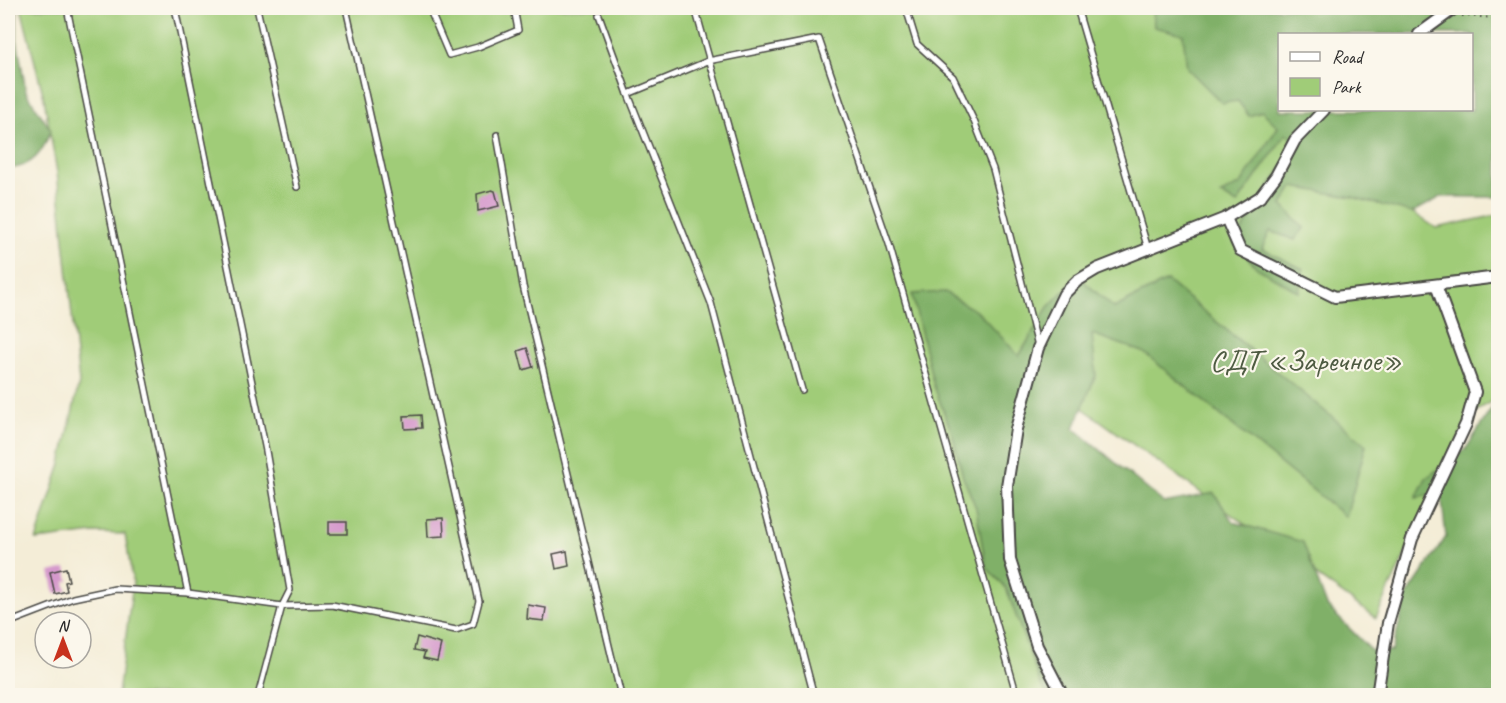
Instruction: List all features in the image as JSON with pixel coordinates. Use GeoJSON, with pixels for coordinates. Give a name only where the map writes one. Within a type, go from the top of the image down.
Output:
{"type":"FeatureCollection","features":[{"type":"Feature","properties":{"kind":"street"},"geometry":{"type":"LineString","coordinates":[[1420,33],[1455,8]]}},
{"type":"Feature","properties":{"kind":"street"},"geometry":{"type":"LineString","coordinates":[[1063,696],[1037,646],[1010,560],[1007,486],[1016,429],[1038,348],[1064,294],[1077,280],[1096,269],[1226,218],[1260,197],[1276,176],[1295,140],[1323,111]]}},
{"type":"Feature","properties":{"kind":"street"},"geometry":{"type":"LineString","coordinates":[[1226,218],[1240,250],[1335,297],[1498,277]]}},
{"type":"Feature","properties":{"kind":"street"},"geometry":{"type":"LineString","coordinates":[[1377,696],[1388,623],[1412,539],[1466,424],[1475,392],[1436,285]]}},
{"type":"Feature","properties":{"kind":"lane"},"geometry":{"type":"LineString","coordinates":[[67,8],[188,593]]}},
{"type":"Feature","properties":{"kind":"lane"},"geometry":{"type":"LineString","coordinates":[[175,8],[266,451],[290,590],[282,606],[258,696]]}},
{"type":"Feature","properties":{"kind":"lane"},"geometry":{"type":"LineString","coordinates":[[257,8],[297,187]]}},
{"type":"Feature","properties":{"kind":"lane"},"geometry":{"type":"LineString","coordinates":[[8,623],[73,598],[115,589],[188,593],[282,606],[332,604],[456,630],[473,624],[479,601],[346,8]]}},
{"type":"Feature","properties":{"kind":"lane"},"geometry":{"type":"LineString","coordinates":[[429,8],[449,55],[518,30],[514,8]]}},
{"type":"Feature","properties":{"kind":"lane"},"geometry":{"type":"LineString","coordinates":[[695,8],[802,390]]}},
{"type":"Feature","properties":{"kind":"lane"},"geometry":{"type":"LineString","coordinates":[[906,8],[917,44],[953,77],[993,169],[1038,348]]}},
{"type":"Feature","properties":{"kind":"lane"},"geometry":{"type":"LineString","coordinates":[[1077,8],[1148,249]]}},
{"type":"Feature","properties":{"kind":"lane"},"geometry":{"type":"LineString","coordinates":[[599,15],[711,303],[814,696]]}},
{"type":"Feature","properties":{"kind":"lane"},"geometry":{"type":"LineString","coordinates":[[628,94],[708,61],[819,39],[889,244],[1017,696]]}},
{"type":"Feature","properties":{"kind":"lane"},"geometry":{"type":"LineString","coordinates":[[497,135],[523,286],[621,696]]}},
{"type":"Feature","properties":{"kind":"path"},"geometry":{"type":"LineString","coordinates":[[1445,15],[1498,18]]}},
{"type":"Feature","properties":{"kind":"green space"},"geometry":{"type":"Polygon","coordinates":[[[8,8],[17,8],[17,39],[26,92],[51,130],[36,157],[17,168],[8,169],[8,8]]]}},
{"type":"Feature","properties":{"kind":"green space","name":"СДТ «Заречное»"},"geometry":{"type":"Polygon","coordinates":[[[21,8],[1179,8],[1252,96],[1289,130],[1436,228],[1498,215],[1498,397],[1469,416],[1376,618],[1025,367],[1052,695],[118,695],[133,583],[125,534],[94,533],[36,540],[61,464],[79,383],[57,172],[44,98],[21,8]]]}},
{"type":"Feature","properties":{"kind":"green space"},"geometry":{"type":"Polygon","coordinates":[[[1153,8],[1498,8],[1498,197],[1441,197],[1412,213],[1352,197],[1293,187],[1282,205],[1304,228],[1295,240],[1270,231],[1262,249],[1303,269],[1299,292],[1257,268],[1234,243],[1298,143],[1286,134],[1237,204],[1221,194],[1241,184],[1278,127],[1262,111],[1249,116],[1238,101],[1222,103],[1187,68],[1183,34],[1154,27],[1153,8]]]}},
{"type":"Feature","properties":{"kind":"green space"},"geometry":{"type":"Polygon","coordinates":[[[1078,276],[1114,308],[1167,281],[1366,445],[1346,517],[1143,352],[1092,334],[1096,375],[1074,428],[1164,503],[1214,493],[1233,522],[1303,542],[1327,606],[1372,651],[1392,651],[1406,597],[1446,537],[1441,493],[1416,498],[1426,478],[1466,449],[1498,398],[1498,695],[1048,695],[1041,685],[1006,588],[986,567],[976,508],[963,477],[953,436],[934,386],[912,294],[945,292],[979,313],[1019,356],[1048,307],[1078,276]]]}},
{"type":"Feature","properties":{"kind":"building"},"geometry":{"type":"Polygon","coordinates":[[[495,191],[499,206],[478,211],[477,194],[495,191]]]}},
{"type":"Feature","properties":{"kind":"building"},"geometry":{"type":"Polygon","coordinates":[[[527,348],[533,367],[523,370],[518,351],[527,348]]]}},
{"type":"Feature","properties":{"kind":"building"},"geometry":{"type":"Polygon","coordinates":[[[421,415],[422,428],[405,429],[404,416],[421,415]]]}},
{"type":"Feature","properties":{"kind":"building"},"geometry":{"type":"Polygon","coordinates":[[[443,518],[444,536],[428,537],[427,519],[443,518]]]}},
{"type":"Feature","properties":{"kind":"building"},"geometry":{"type":"Polygon","coordinates":[[[329,522],[347,522],[347,534],[329,534],[329,522]]]}},
{"type":"Feature","properties":{"kind":"building"},"geometry":{"type":"Polygon","coordinates":[[[567,551],[569,566],[556,569],[553,554],[567,551]]]}},
{"type":"Feature","properties":{"kind":"building"},"geometry":{"type":"Polygon","coordinates":[[[66,568],[69,581],[65,582],[67,591],[55,594],[50,572],[66,568]]]}},
{"type":"Feature","properties":{"kind":"building"},"geometry":{"type":"Polygon","coordinates":[[[528,605],[546,608],[544,621],[527,619],[528,605]]]}},
{"type":"Feature","properties":{"kind":"building"},"geometry":{"type":"Polygon","coordinates":[[[417,637],[441,644],[437,661],[423,658],[425,652],[414,650],[417,637]]]}}]}
